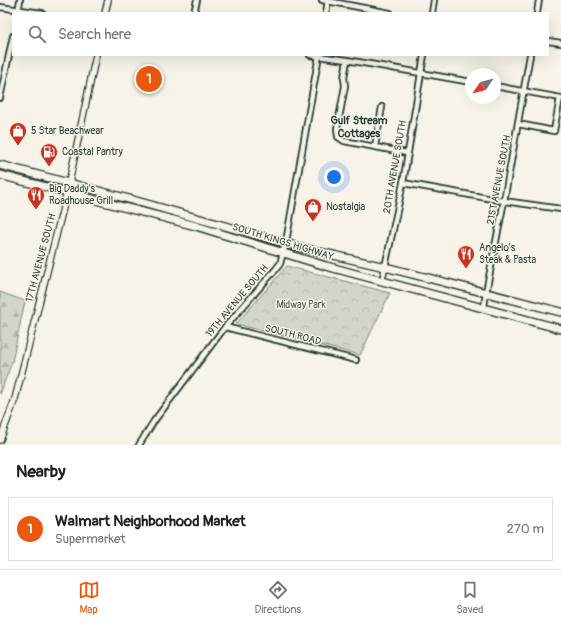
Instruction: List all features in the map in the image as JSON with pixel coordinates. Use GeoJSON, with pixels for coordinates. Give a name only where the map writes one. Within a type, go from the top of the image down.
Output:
{"type":"FeatureCollection","features":[{"type":"Feature","properties":{"kind":"main road","name":"SOUTH KINGS HIGHWAY"},"geometry":{"type":"LineString","coordinates":[[0,165],[286,242],[303,248],[561,311]]}},
{"type":"Feature","properties":{"kind":"main road","name":"SOUTH KINGS HIGHWAY"},"geometry":{"type":"LineString","coordinates":[[0,175],[196,226],[382,281],[561,329]]}},
{"type":"Feature","properties":{"kind":"street"},"geometry":{"type":"LineString","coordinates":[[18,11],[20,0]]}},
{"type":"Feature","properties":{"kind":"street"},"geometry":{"type":"LineString","coordinates":[[105,12],[108,0]]}},
{"type":"Feature","properties":{"kind":"street"},"geometry":{"type":"LineString","coordinates":[[194,12],[198,0]]}},
{"type":"Feature","properties":{"kind":"street"},"geometry":{"type":"LineString","coordinates":[[322,0],[385,12]]}},
{"type":"Feature","properties":{"kind":"street"},"geometry":{"type":"LineString","coordinates":[[432,12],[434,0]]}},
{"type":"Feature","properties":{"kind":"street"},"geometry":{"type":"LineString","coordinates":[[537,12],[539,0]]}},
{"type":"Feature","properties":{"kind":"street"},"geometry":{"type":"LineString","coordinates":[[326,12],[328,1]]}},
{"type":"Feature","properties":{"kind":"street"},"geometry":{"type":"LineString","coordinates":[[0,7],[30,12]]}},
{"type":"Feature","properties":{"kind":"street"},"geometry":{"type":"LineString","coordinates":[[0,98],[12,41]]}},
{"type":"Feature","properties":{"kind":"street"},"geometry":{"type":"LineString","coordinates":[[549,41],[561,43]]}},
{"type":"Feature","properties":{"kind":"street","name":"17TH AVENUE SOUTH"},"geometry":{"type":"LineString","coordinates":[[0,440],[15,399],[67,192],[96,56]]}},
{"type":"Feature","properties":{"kind":"street"},"geometry":{"type":"LineString","coordinates":[[319,56],[465,81]]}},
{"type":"Feature","properties":{"kind":"street","name":"19TH AVENUE SOUTH"},"geometry":{"type":"LineString","coordinates":[[139,445],[154,421],[224,327],[280,264],[282,252],[286,242],[319,56]]}},
{"type":"Feature","properties":{"kind":"street","name":"20TH AVENUE SOUTH"},"geometry":{"type":"LineString","coordinates":[[382,281],[403,183],[424,56]]}},
{"type":"Feature","properties":{"kind":"street","name":"21ST AVENUE SOUTH"},"geometry":{"type":"LineString","coordinates":[[484,308],[530,56]]}},
{"type":"Feature","properties":{"kind":"street"},"geometry":{"type":"LineString","coordinates":[[347,60],[344,78],[345,86],[337,134],[339,138],[344,141],[407,153]]}},
{"type":"Feature","properties":{"kind":"street"},"geometry":{"type":"LineString","coordinates":[[501,87],[560,98],[554,131],[518,124]]}},
{"type":"Feature","properties":{"kind":"street"},"geometry":{"type":"LineString","coordinates":[[375,146],[382,107]]}},
{"type":"Feature","properties":{"kind":"street"},"geometry":{"type":"LineString","coordinates":[[403,183],[504,201],[561,209]]}},
{"type":"Feature","properties":{"kind":"street","name":"SOUTH ROAD"},"geometry":{"type":"LineString","coordinates":[[224,327],[356,360]]}},
{"type":"Feature","properties":{"kind":"green space","name":"Midway Park"},"geometry":{"type":"Polygon","coordinates":[[[287,266],[390,293],[360,355],[236,324],[287,266]]]}},
{"type":"Feature","properties":{"kind":"green space"},"geometry":{"type":"Polygon","coordinates":[[[0,292],[25,301],[12,362],[0,394],[0,292]]]}},
{"type":"Feature","properties":{"kind":"place","name":"Walmart Neighborhood Market"},"geometry":{"type":"Point","coordinates":[149,79]}},
{"type":"Feature","properties":{"kind":"place","name":"5 Star Beachwear"},"geometry":{"type":"Point","coordinates":[18,146]}},
{"type":"Feature","properties":{"kind":"place","name":"Coastal Pantry"},"geometry":{"type":"Point","coordinates":[49,167]}},
{"type":"Feature","properties":{"kind":"place","name":"Big Daddy's Roadhouse Grill"},"geometry":{"type":"Point","coordinates":[36,210]}},
{"type":"Feature","properties":{"kind":"place","name":"Nostalgia"},"geometry":{"type":"Point","coordinates":[313,222]}},
{"type":"Feature","properties":{"kind":"place","name":"Angelo's Steak & Pasta"},"geometry":{"type":"Point","coordinates":[466,269]}},
{"type":"Feature","properties":{"kind":"district","name":"Gulf Stream Cottages"},"geometry":{"type":"Point","coordinates":[359,126]}}]}
